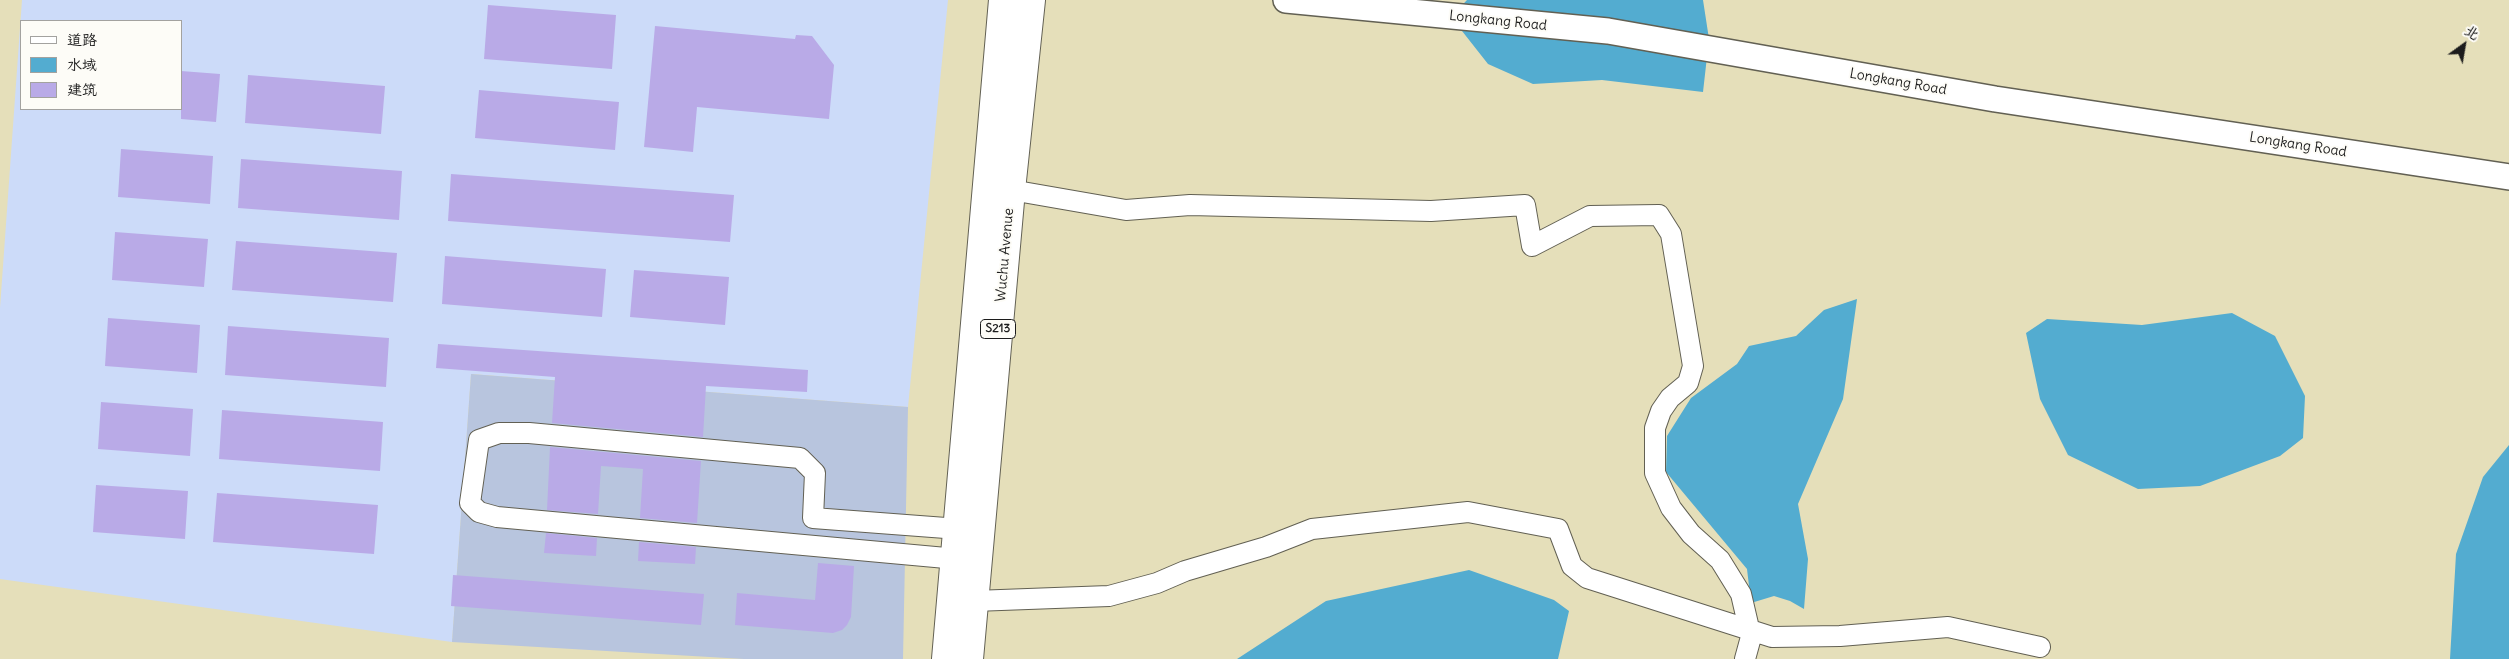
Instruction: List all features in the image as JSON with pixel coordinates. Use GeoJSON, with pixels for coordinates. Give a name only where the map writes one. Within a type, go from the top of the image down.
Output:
{"type":"FeatureCollection","features":[{"type":"Feature","properties":{"kind":"highway","name":"Wuchu Avenue"},"geometry":{"type":"LineString","coordinates":[[946,659],[957,559],[1003,0]]}},
{"type":"Feature","properties":{"kind":"highway","name":"Wuchu Avenue"},"geometry":{"type":"LineString","coordinates":[[969,659],[1011,190],[1031,0]]}},
{"type":"Feature","properties":{"kind":"street","name":"Longkang Road"},"geometry":{"type":"LineString","coordinates":[[1286,0],[1608,31],[1995,99],[2509,177]]}},
{"type":"Feature","properties":{"kind":"street"},"geometry":{"type":"LineString","coordinates":[[1011,190],[1126,210],[1190,205],[1431,211],[1524,205],[1532,246],[1590,216],[1659,216],[1671,234],[1694,366],[1688,383],[1670,398],[1661,411],[1655,428],[1655,473],[1672,508],[1691,534],[1720,560],[1741,594],[1751,637],[1745,659]]}},
{"type":"Feature","properties":{"kind":"street"},"geometry":{"type":"LineString","coordinates":[[957,559],[496,517],[479,512],[470,503],[479,440],[499,433],[530,433],[800,458],[816,472],[813,518],[959,529]]}},
{"type":"Feature","properties":{"kind":"street"},"geometry":{"type":"LineString","coordinates":[[974,601],[1110,596],[1157,583],[1185,571],[1266,547],[1312,528],[1468,512],[1558,529],[1572,566],[1587,578],[1772,637],[1840,636],[1948,627],[2040,647]]}},
{"type":"Feature","properties":{"kind":"shaded area"},"geometry":{"type":"Polygon","coordinates":[[[22,0],[948,0],[908,407],[471,374],[452,642],[0,579],[0,308],[20,28],[20,110],[182,110],[182,20],[21,20],[22,0]]]}},
{"type":"Feature","properties":{"kind":"shaded area"},"geometry":{"type":"Polygon","coordinates":[[[471,374],[908,407],[903,659],[744,659],[452,642],[471,374]]]}},
{"type":"Feature","properties":{"kind":"water"},"geometry":{"type":"Polygon","coordinates":[[[1467,0],[1703,0],[1709,39],[1703,92],[1602,80],[1533,84],[1488,64],[1451,17],[1467,0]]]}},
{"type":"Feature","properties":{"kind":"water"},"geometry":{"type":"Polygon","coordinates":[[[1857,299],[1843,399],[1798,504],[1808,559],[1804,609],[1790,601],[1774,596],[1751,603],[1747,569],[1666,472],[1667,436],[1691,398],[1737,364],[1749,346],[1796,336],[1824,310],[1857,299]]]}},
{"type":"Feature","properties":{"kind":"water"},"geometry":{"type":"Polygon","coordinates":[[[2232,313],[2275,336],[2305,396],[2303,438],[2280,456],[2200,486],[2138,489],[2068,455],[2040,399],[2026,333],[2047,319],[2142,325],[2232,313]]]}},
{"type":"Feature","properties":{"kind":"water"},"geometry":{"type":"Polygon","coordinates":[[[2509,445],[2509,659],[2450,659],[2456,554],[2483,477],[2509,445]]]}},
{"type":"Feature","properties":{"kind":"water"},"geometry":{"type":"Polygon","coordinates":[[[1469,570],[1554,600],[1569,611],[1558,659],[1237,659],[1326,601],[1469,570]]]}},
{"type":"Feature","properties":{"kind":"building"},"geometry":{"type":"Polygon","coordinates":[[[488,5],[616,15],[612,69],[484,59],[488,5]]]}},
{"type":"Feature","properties":{"kind":"building"},"geometry":{"type":"Polygon","coordinates":[[[655,26],[795,39],[796,35],[812,36],[834,65],[829,119],[697,107],[693,152],[644,147],[655,26]]]}},
{"type":"Feature","properties":{"kind":"building"},"geometry":{"type":"Polygon","coordinates":[[[182,71],[220,74],[216,122],[181,119],[182,71]]]}},
{"type":"Feature","properties":{"kind":"building"},"geometry":{"type":"Polygon","coordinates":[[[248,75],[385,86],[381,134],[245,123],[248,75]]]}},
{"type":"Feature","properties":{"kind":"building"},"geometry":{"type":"Polygon","coordinates":[[[479,90],[619,102],[615,150],[475,138],[479,90]]]}},
{"type":"Feature","properties":{"kind":"building"},"geometry":{"type":"Polygon","coordinates":[[[121,149],[213,156],[210,204],[118,197],[121,149]]]}},
{"type":"Feature","properties":{"kind":"building"},"geometry":{"type":"Polygon","coordinates":[[[241,159],[402,171],[399,220],[238,208],[241,159]]]}},
{"type":"Feature","properties":{"kind":"building"},"geometry":{"type":"Polygon","coordinates":[[[451,174],[734,195],[730,242],[448,221],[451,174]]]}},
{"type":"Feature","properties":{"kind":"building"},"geometry":{"type":"Polygon","coordinates":[[[115,232],[208,239],[204,287],[112,280],[115,232]]]}},
{"type":"Feature","properties":{"kind":"building"},"geometry":{"type":"Polygon","coordinates":[[[236,241],[397,253],[393,302],[232,290],[236,241]]]}},
{"type":"Feature","properties":{"kind":"building"},"geometry":{"type":"Polygon","coordinates":[[[445,256],[606,269],[602,317],[442,304],[445,256]]]}},
{"type":"Feature","properties":{"kind":"building"},"geometry":{"type":"Polygon","coordinates":[[[634,270],[729,277],[725,325],[630,317],[634,270]]]}},
{"type":"Feature","properties":{"kind":"building"},"geometry":{"type":"Polygon","coordinates":[[[108,318],[200,325],[197,373],[105,366],[108,318]]]}},
{"type":"Feature","properties":{"kind":"building"},"geometry":{"type":"Polygon","coordinates":[[[228,326],[389,338],[386,387],[225,375],[228,326]]]}},
{"type":"Feature","properties":{"kind":"building"},"geometry":{"type":"Polygon","coordinates":[[[438,344],[808,370],[807,392],[706,386],[703,437],[552,423],[555,377],[436,368],[438,344]]]}},
{"type":"Feature","properties":{"kind":"building"},"geometry":{"type":"Polygon","coordinates":[[[101,402],[193,409],[190,456],[98,449],[101,402]]]}},
{"type":"Feature","properties":{"kind":"building"},"geometry":{"type":"Polygon","coordinates":[[[222,410],[383,422],[380,471],[219,459],[222,410]]]}},
{"type":"Feature","properties":{"kind":"building"},"geometry":{"type":"Polygon","coordinates":[[[550,447],[701,461],[697,523],[640,518],[643,469],[601,466],[598,514],[547,510],[550,447]]]}},
{"type":"Feature","properties":{"kind":"building"},"geometry":{"type":"Polygon","coordinates":[[[96,485],[188,491],[185,539],[93,532],[96,485]]]}},
{"type":"Feature","properties":{"kind":"building"},"geometry":{"type":"Polygon","coordinates":[[[217,493],[378,505],[374,554],[213,542],[217,493]]]}},
{"type":"Feature","properties":{"kind":"building"},"geometry":{"type":"Polygon","coordinates":[[[546,533],[597,538],[596,556],[544,553],[546,533]]]}},
{"type":"Feature","properties":{"kind":"building"},"geometry":{"type":"Polygon","coordinates":[[[639,542],[696,547],[695,564],[638,561],[639,542]]]}},
{"type":"Feature","properties":{"kind":"building"},"geometry":{"type":"Polygon","coordinates":[[[818,563],[854,566],[851,617],[842,630],[833,633],[735,625],[737,593],[815,600],[818,563]]]}},
{"type":"Feature","properties":{"kind":"building"},"geometry":{"type":"Polygon","coordinates":[[[453,575],[704,594],[701,625],[451,606],[453,575]]]}}]}
